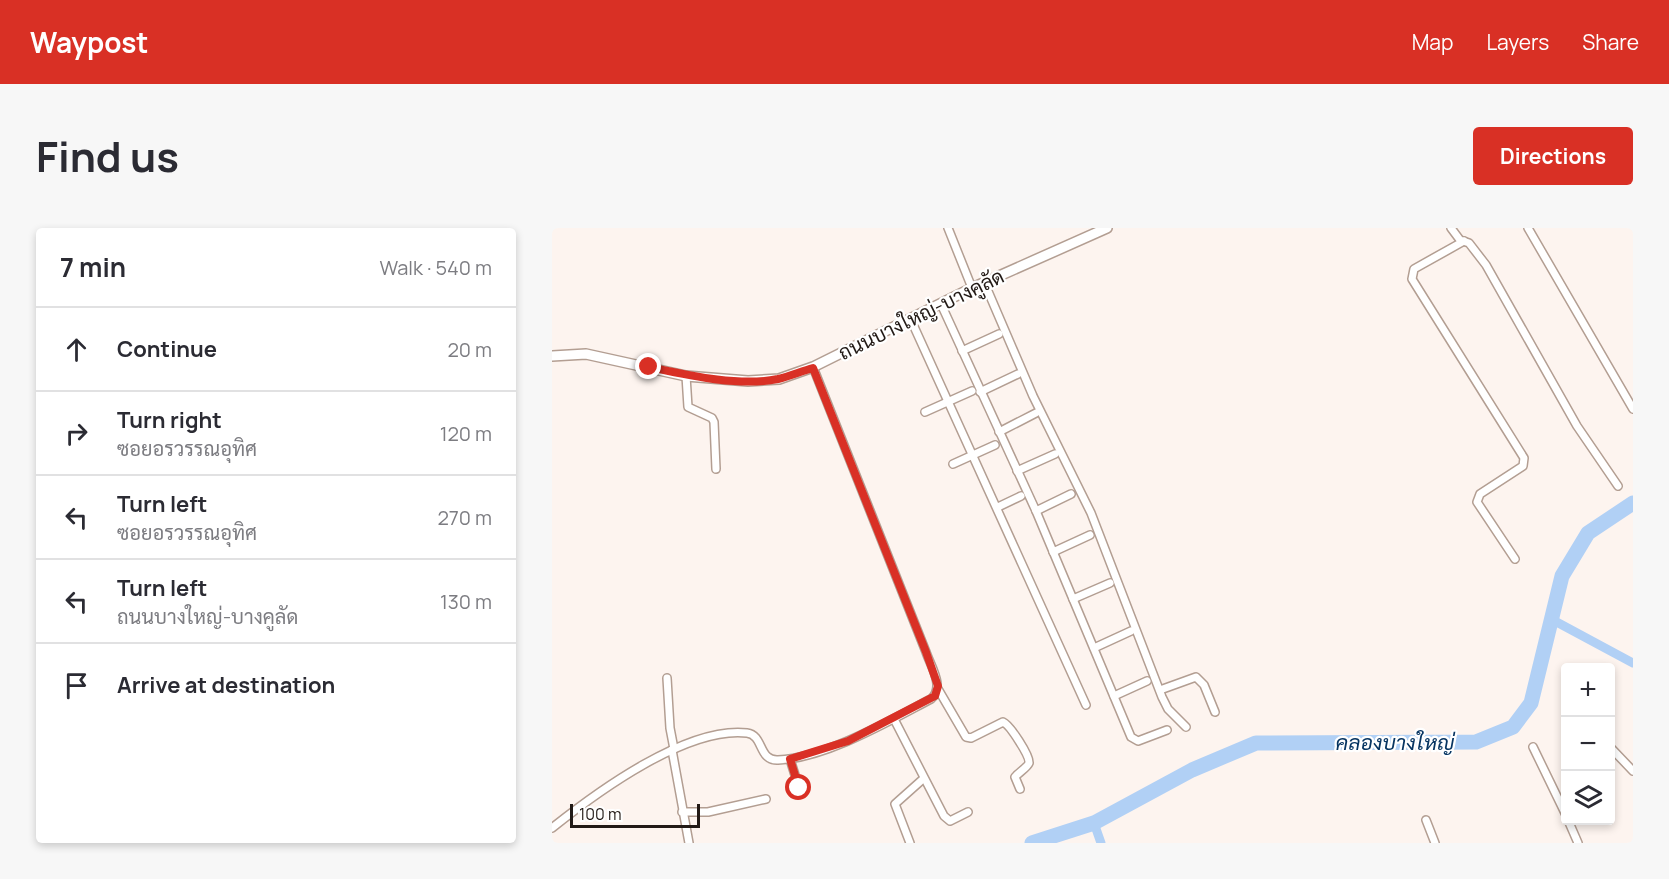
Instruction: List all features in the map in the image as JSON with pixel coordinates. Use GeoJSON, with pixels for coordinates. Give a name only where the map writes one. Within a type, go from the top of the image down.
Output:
{"type":"FeatureCollection","features":[{"type":"Feature","properties":{"kind":"street"},"geometry":{"type":"LineString","coordinates":[[948,228],[972,288]]}},
{"type":"Feature","properties":{"kind":"street","name":"ถนนบางใหญ่-บางคูลัด"},"geometry":{"type":"LineString","coordinates":[[552,356],[586,354],[687,376],[764,381],[813,368],[984,282],[1107,228]]}},
{"type":"Feature","properties":{"kind":"street"},"geometry":{"type":"LineString","coordinates":[[1452,228],[1456,236],[1469,243],[1486,265],[1577,426],[1618,486]]}},
{"type":"Feature","properties":{"kind":"street"},"geometry":{"type":"LineString","coordinates":[[1528,228],[1633,409]]}},
{"type":"Feature","properties":{"kind":"street"},"geometry":{"type":"LineString","coordinates":[[1464,241],[1414,269],[1412,279],[1524,458],[1523,466],[1480,495],[1477,502],[1515,560]]}},
{"type":"Feature","properties":{"kind":"street"},"geometry":{"type":"LineString","coordinates":[[984,282],[1033,396],[1091,513],[1168,709],[1186,727]]}},
{"type":"Feature","properties":{"kind":"street"},"geometry":{"type":"LineString","coordinates":[[941,304],[1035,511],[1133,740],[1138,741],[1167,730]]}},
{"type":"Feature","properties":{"kind":"street"},"geometry":{"type":"LineString","coordinates":[[911,320],[998,507],[1086,705]]}},
{"type":"Feature","properties":{"kind":"street"},"geometry":{"type":"LineString","coordinates":[[962,351],[999,334]]}},
{"type":"Feature","properties":{"kind":"street"},"geometry":{"type":"LineString","coordinates":[[813,368],[923,644],[938,689],[969,738],[1000,723],[1007,723],[1028,759],[1028,766],[1015,777],[1020,789]]}},
{"type":"Feature","properties":{"kind":"street"},"geometry":{"type":"LineString","coordinates":[[980,392],[1018,374]]}},
{"type":"Feature","properties":{"kind":"street"},"geometry":{"type":"LineString","coordinates":[[687,376],[688,407],[712,418],[714,422],[716,468]]}},
{"type":"Feature","properties":{"kind":"street"},"geometry":{"type":"LineString","coordinates":[[925,412],[972,391]]}},
{"type":"Feature","properties":{"kind":"street"},"geometry":{"type":"LineString","coordinates":[[999,432],[1036,414]]}},
{"type":"Feature","properties":{"kind":"street"},"geometry":{"type":"LineString","coordinates":[[953,464],[995,445]]}},
{"type":"Feature","properties":{"kind":"street"},"geometry":{"type":"LineString","coordinates":[[1017,471],[1055,454]]}},
{"type":"Feature","properties":{"kind":"street"},"geometry":{"type":"LineString","coordinates":[[1035,511],[1071,494]]}},
{"type":"Feature","properties":{"kind":"street"},"geometry":{"type":"LineString","coordinates":[[998,507],[1021,496]]}},
{"type":"Feature","properties":{"kind":"street"},"geometry":{"type":"LineString","coordinates":[[1053,552],[1090,535]]}},
{"type":"Feature","properties":{"kind":"street"},"geometry":{"type":"LineString","coordinates":[[1073,599],[1110,583]]}},
{"type":"Feature","properties":{"kind":"street"},"geometry":{"type":"LineString","coordinates":[[1094,648],[1131,631]]}},
{"type":"Feature","properties":{"kind":"street"},"geometry":{"type":"LineString","coordinates":[[1160,690],[1196,677],[1204,685],[1215,712]]}},
{"type":"Feature","properties":{"kind":"street"},"geometry":{"type":"LineString","coordinates":[[667,678],[670,728],[682,812],[689,843]]}},
{"type":"Feature","properties":{"kind":"street"},"geometry":{"type":"LineString","coordinates":[[1114,696],[1147,681]]}},
{"type":"Feature","properties":{"kind":"street"},"geometry":{"type":"LineString","coordinates":[[552,828],[614,782],[673,750],[701,740],[746,733],[755,737],[764,756],[769,759],[790,759],[848,741],[931,699],[938,689]]}},
{"type":"Feature","properties":{"kind":"street"},"geometry":{"type":"LineString","coordinates":[[894,718],[923,779],[947,820],[954,820],[968,812]]}},
{"type":"Feature","properties":{"kind":"street"},"geometry":{"type":"LineString","coordinates":[[1533,747],[1561,805]]}},
{"type":"Feature","properties":{"kind":"street"},"geometry":{"type":"LineString","coordinates":[[1615,751],[1633,771]]}},
{"type":"Feature","properties":{"kind":"street"},"geometry":{"type":"LineString","coordinates":[[790,759],[799,788]]}},
{"type":"Feature","properties":{"kind":"street"},"geometry":{"type":"LineString","coordinates":[[910,843],[895,804],[923,779]]}},
{"type":"Feature","properties":{"kind":"street"},"geometry":{"type":"LineString","coordinates":[[682,812],[708,812],[766,799]]}},
{"type":"Feature","properties":{"kind":"street"},"geometry":{"type":"LineString","coordinates":[[1426,820],[1435,843]]}},
{"type":"Feature","properties":{"kind":"street"},"geometry":{"type":"LineString","coordinates":[[1570,825],[1578,843]]}},
{"type":"Feature","properties":{"kind":"waterway","name":"คลองบางใหญ่"},"geometry":{"type":"LineString","coordinates":[[1032,843],[1094,823],[1192,770],[1256,743],[1476,742],[1513,727],[1531,703],[1562,576],[1588,533],[1633,503]]}},
{"type":"Feature","properties":{"kind":"waterway"},"geometry":{"type":"LineString","coordinates":[[1551,619],[1633,663]]}},
{"type":"Feature","properties":{"kind":"waterway"},"geometry":{"type":"LineString","coordinates":[[1094,823],[1101,843]]}},
{"type":"Feature","properties":{"kind":"route"},"geometry":{"type":"LineString","coordinates":[[649,367],[687,376],[748,381],[779,379],[813,368],[926,652],[938,686],[935,696],[848,741],[790,759],[799,788]]}}]}
